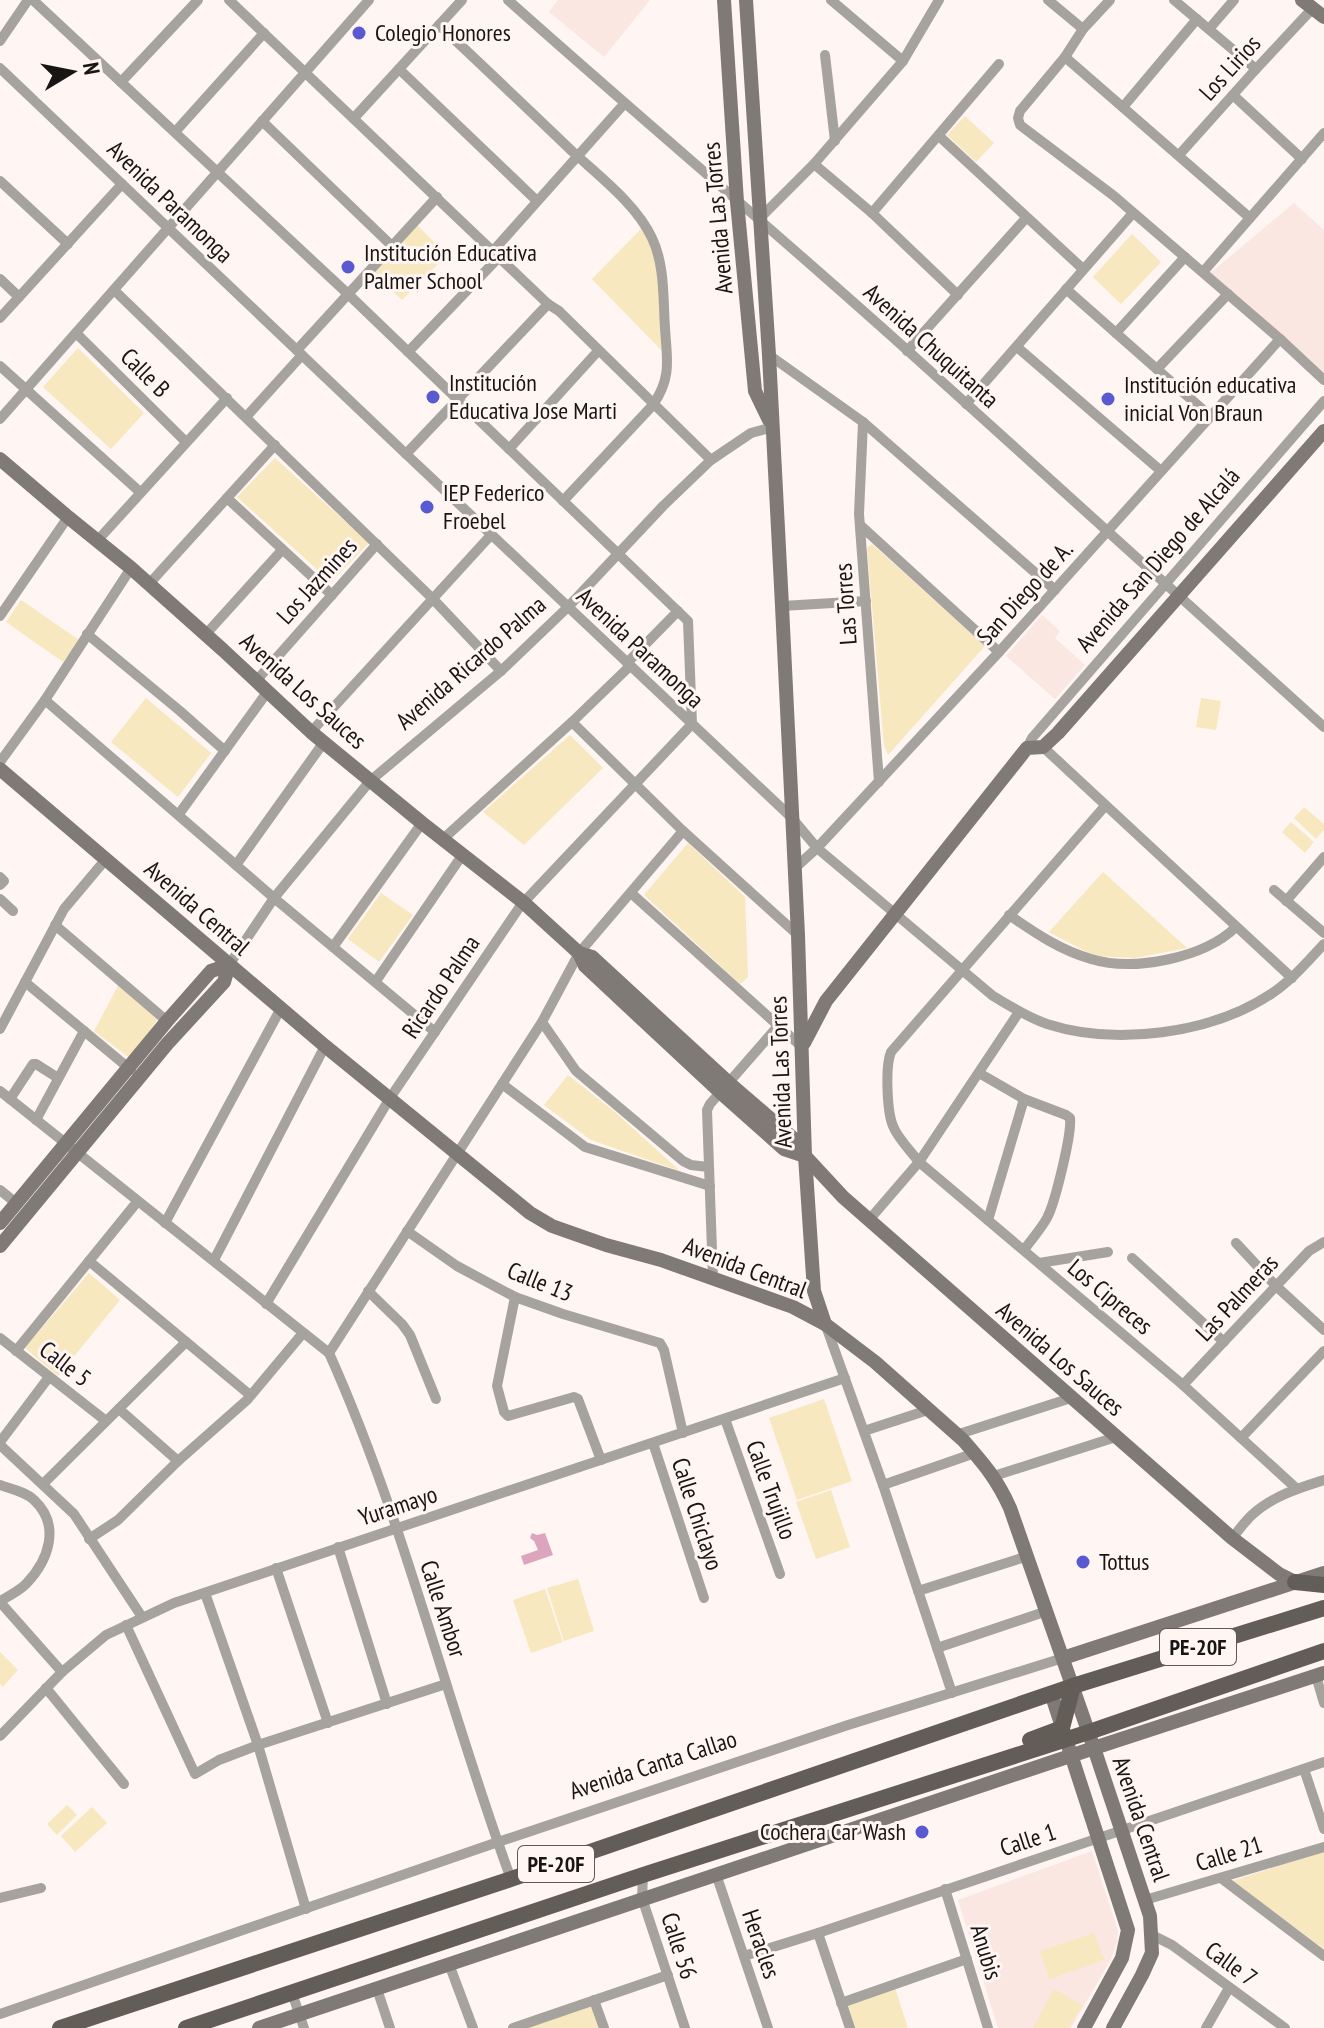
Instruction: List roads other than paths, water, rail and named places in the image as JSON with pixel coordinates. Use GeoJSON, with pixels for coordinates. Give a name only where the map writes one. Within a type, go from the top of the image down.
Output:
{"type":"FeatureCollection","features":[{"type":"Feature","properties":{"kind":"main road"},"geometry":{"type":"LineString","coordinates":[[1295,1582],[1324,1585]]}},
{"type":"Feature","properties":{"kind":"main road","name":"PE-20F"},"geometry":{"type":"LineString","coordinates":[[60,2028],[511,1879],[1051,1693],[1324,1608]]}},
{"type":"Feature","properties":{"kind":"main road","name":"PE-20F"},"geometry":{"type":"LineString","coordinates":[[186,2028],[983,1765],[1067,1741],[1091,1740],[1324,1651]]}},
{"type":"Feature","properties":{"kind":"main road"},"geometry":{"type":"LineString","coordinates":[[1067,1741],[1073,1686]]}},
{"type":"Feature","properties":{"kind":"street"},"geometry":{"type":"LineString","coordinates":[[0,41],[31,0],[348,294],[678,611],[688,621],[692,724]]}},
{"type":"Feature","properties":{"kind":"street"},"geometry":{"type":"LineString","coordinates":[[121,82],[198,0]]}},
{"type":"Feature","properties":{"kind":"street"},"geometry":{"type":"LineString","coordinates":[[229,0],[548,304],[559,311],[711,460]]}},
{"type":"Feature","properties":{"kind":"street"},"geometry":{"type":"LineString","coordinates":[[354,118],[462,0]]}},
{"type":"Feature","properties":{"kind":"street","name":"Avenida Chuquitanta"},"geometry":{"type":"LineString","coordinates":[[508,0],[759,219],[1324,727]]}},
{"type":"Feature","properties":{"kind":"street","name":"Avenida Las Torres"},"geometry":{"type":"LineString","coordinates":[[724,0],[737,202],[755,391],[773,427]]}},
{"type":"Feature","properties":{"kind":"street","name":"Avenida Las Torres"},"geometry":{"type":"LineString","coordinates":[[746,0],[773,427],[798,935],[805,1156],[814,1291],[952,1693]]}},
{"type":"Feature","properties":{"kind":"street"},"geometry":{"type":"LineString","coordinates":[[831,0],[903,61]]}},
{"type":"Feature","properties":{"kind":"street"},"geometry":{"type":"LineString","coordinates":[[759,219],[835,141],[903,61],[939,0]]}},
{"type":"Feature","properties":{"kind":"street"},"geometry":{"type":"LineString","coordinates":[[1048,0],[1083,29]]}},
{"type":"Feature","properties":{"kind":"street"},"geometry":{"type":"LineString","coordinates":[[1110,0],[1083,29],[1065,57],[1020,111],[1020,125],[1133,213],[1324,380]]}},
{"type":"Feature","properties":{"kind":"street"},"geometry":{"type":"LineString","coordinates":[[1174,0],[1256,69]]}},
{"type":"Feature","properties":{"kind":"street"},"geometry":{"type":"LineString","coordinates":[[1209,29],[1234,0]]}},
{"type":"Feature","properties":{"kind":"street"},"geometry":{"type":"LineString","coordinates":[[0,419],[363,2]]}},
{"type":"Feature","properties":{"kind":"street","name":"Los Lirios"},"geometry":{"type":"LineString","coordinates":[[1179,155],[1316,8]]}},
{"type":"Feature","properties":{"kind":"street"},"geometry":{"type":"LineString","coordinates":[[1123,107],[1197,19]]}},
{"type":"Feature","properties":{"kind":"street"},"geometry":{"type":"LineString","coordinates":[[439,25],[643,221],[657,252],[662,277],[667,364],[663,391],[563,501]]}},
{"type":"Feature","properties":{"kind":"street"},"geometry":{"type":"LineString","coordinates":[[175,132],[264,33]]}},
{"type":"Feature","properties":{"kind":"street"},"geometry":{"type":"LineString","coordinates":[[825,55],[835,141]]}},
{"type":"Feature","properties":{"kind":"street"},"geometry":{"type":"LineString","coordinates":[[1065,57],[1250,218]]}},
{"type":"Feature","properties":{"kind":"street"},"geometry":{"type":"LineString","coordinates":[[872,213],[999,64]]}},
{"type":"Feature","properties":{"kind":"street","name":"Avenida Paramonga"},"geometry":{"type":"LineString","coordinates":[[0,68],[792,818],[817,848],[993,996],[1047,1024],[1128,1036],[1221,1020],[1270,995],[1292,978],[1324,944]]}},
{"type":"Feature","properties":{"kind":"street"},"geometry":{"type":"LineString","coordinates":[[399,69],[537,201]]}},
{"type":"Feature","properties":{"kind":"street"},"geometry":{"type":"LineString","coordinates":[[1233,95],[1302,159]]}},
{"type":"Feature","properties":{"kind":"street"},"geometry":{"type":"LineString","coordinates":[[408,352],[624,104]]}},
{"type":"Feature","properties":{"kind":"street"},"geometry":{"type":"LineString","coordinates":[[262,121],[392,246]]}},
{"type":"Feature","properties":{"kind":"street"},"geometry":{"type":"LineString","coordinates":[[1203,272],[1324,133]]}},
{"type":"Feature","properties":{"kind":"street"},"geometry":{"type":"LineString","coordinates":[[939,136],[1083,269]]}},
{"type":"Feature","properties":{"kind":"street"},"geometry":{"type":"LineString","coordinates":[[814,164],[872,213],[958,295]]}},
{"type":"Feature","properties":{"kind":"street"},"geometry":{"type":"LineString","coordinates":[[0,181],[68,244]]}},
{"type":"Feature","properties":{"kind":"street"},"geometry":{"type":"LineString","coordinates":[[0,318],[122,184]]}},
{"type":"Feature","properties":{"kind":"street"},"geometry":{"type":"LineString","coordinates":[[246,417],[348,294],[437,197]]}},
{"type":"Feature","properties":{"kind":"street"},"geometry":{"type":"LineString","coordinates":[[966,404],[1133,213]]}},
{"type":"Feature","properties":{"kind":"street"},"geometry":{"type":"LineString","coordinates":[[907,351],[1026,218]]}},
{"type":"Feature","properties":{"kind":"street"},"geometry":{"type":"LineString","coordinates":[[1116,333],[1185,257]]}},
{"type":"Feature","properties":{"kind":"street"},"geometry":{"type":"LineString","coordinates":[[0,279],[19,297]]}},
{"type":"Feature","properties":{"kind":"street"},"geometry":{"type":"LineString","coordinates":[[1066,289],[1210,416]]}},
{"type":"Feature","properties":{"kind":"street"},"geometry":{"type":"LineString","coordinates":[[114,290],[433,599],[501,671]]}},
{"type":"Feature","properties":{"kind":"street"},"geometry":{"type":"LineString","coordinates":[[1157,369],[1228,294]]}},
{"type":"Feature","properties":{"kind":"street"},"geometry":{"type":"LineString","coordinates":[[406,454],[548,304]]}},
{"type":"Feature","properties":{"kind":"street","name":"Calle B"},"geometry":{"type":"LineString","coordinates":[[76,333],[186,442]]}},
{"type":"Feature","properties":{"kind":"street","name":"San Diego de A."},"geometry":{"type":"LineString","coordinates":[[795,868],[999,652],[1280,339]]}},
{"type":"Feature","properties":{"kind":"street"},"geometry":{"type":"LineString","coordinates":[[1017,347],[1161,471]]}},
{"type":"Feature","properties":{"kind":"street"},"geometry":{"type":"LineString","coordinates":[[509,449],[598,351]]}},
{"type":"Feature","properties":{"kind":"street"},"geometry":{"type":"LineString","coordinates":[[769,355],[863,422],[1055,590]]}},
{"type":"Feature","properties":{"kind":"street"},"geometry":{"type":"LineString","coordinates":[[0,366],[140,492]]}},
{"type":"Feature","properties":{"kind":"street"},"geometry":{"type":"LineString","coordinates":[[97,541],[227,398]]}},
{"type":"Feature","properties":{"kind":"street","name":"Avenida San Diego de Alcalá"},"geometry":{"type":"LineString","coordinates":[[802,1047],[826,1001],[1032,738],[1324,401]]}},
{"type":"Feature","properties":{"kind":"street","name":"Las Torres"},"geometry":{"type":"LineString","coordinates":[[863,422],[859,514],[879,782]]}},
{"type":"Feature","properties":{"kind":"street","name":"Avenida Ricardo Palma"},"geometry":{"type":"LineString","coordinates":[[134,1072],[167,1044],[224,982],[229,965],[274,898],[370,781],[501,671],[711,460],[751,433],[773,427]]}},
{"type":"Feature","properties":{"kind":"street","name":"Avenida San Diego de Alcalá"},"geometry":{"type":"LineString","coordinates":[[1043,747],[1324,431]]}},
{"type":"Feature","properties":{"kind":"street"},"geometry":{"type":"LineString","coordinates":[[149,584],[275,445]]}},
{"type":"Feature","properties":{"kind":"street","name":"Avenida Los Sauces"},"geometry":{"type":"LineString","coordinates":[[0,459],[131,568],[311,732],[523,902],[579,953],[592,957],[725,1087],[794,1139],[805,1156],[843,1197],[1232,1538],[1279,1574],[1295,1582]]}},
{"type":"Feature","properties":{"kind":"street"},"geometry":{"type":"LineString","coordinates":[[227,498],[332,595]]}},
{"type":"Feature","properties":{"kind":"street"},"geometry":{"type":"LineString","coordinates":[[0,616],[68,517]]}},
{"type":"Feature","properties":{"kind":"street"},"geometry":{"type":"LineString","coordinates":[[860,525],[999,652]]}},
{"type":"Feature","properties":{"kind":"street"},"geometry":{"type":"LineString","coordinates":[[311,732],[491,535]]}},
{"type":"Feature","properties":{"kind":"street","name":"Los Jazmines"},"geometry":{"type":"LineString","coordinates":[[179,814],[225,751],[262,686],[332,595],[377,544]]}},
{"type":"Feature","properties":{"kind":"street"},"geometry":{"type":"LineString","coordinates":[[206,634],[282,550]]}},
{"type":"Feature","properties":{"kind":"street"},"geometry":{"type":"LineString","coordinates":[[0,762],[45,700],[131,568]]}},
{"type":"Feature","properties":{"kind":"street"},"geometry":{"type":"LineString","coordinates":[[782,606],[866,601]]}},
{"type":"Feature","properties":{"kind":"street"},"geometry":{"type":"LineString","coordinates":[[443,839],[572,722],[678,611]]}},
{"type":"Feature","properties":{"kind":"street"},"geometry":{"type":"LineString","coordinates":[[87,634],[225,751]]}},
{"type":"Feature","properties":{"kind":"street"},"geometry":{"type":"LineString","coordinates":[[45,700],[435,1032]]}},
{"type":"Feature","properties":{"kind":"street"},"geometry":{"type":"LineString","coordinates":[[572,722],[683,831],[798,935]]}},
{"type":"Feature","properties":{"kind":"street","name":"Ricardo Palma"},"geometry":{"type":"LineString","coordinates":[[266,1304],[390,1098],[523,902],[692,724]]}},
{"type":"Feature","properties":{"kind":"street"},"geometry":{"type":"LineString","coordinates":[[236,865],[324,742]]}},
{"type":"Feature","properties":{"kind":"street"},"geometry":{"type":"LineString","coordinates":[[1027,748],[1043,747],[1292,978]]}},
{"type":"Feature","properties":{"kind":"street","name":"Avenida Central"},"geometry":{"type":"LineString","coordinates":[[0,769],[325,1046],[530,1213],[552,1226],[661,1260],[793,1307],[825,1324],[875,1362],[975,1453],[994,1476],[1010,1508],[1150,1916],[1152,1953],[1113,2028]]}},
{"type":"Feature","properties":{"kind":"street"},"geometry":{"type":"LineString","coordinates":[[961,970],[1105,806]]}},
{"type":"Feature","properties":{"kind":"street"},"geometry":{"type":"LineString","coordinates":[[333,947],[422,823]]}},
{"type":"Feature","properties":{"kind":"street"},"geometry":{"type":"LineString","coordinates":[[0,1091],[329,1353],[542,1022],[579,953],[683,831]]}},
{"type":"Feature","properties":{"kind":"street"},"geometry":{"type":"LineString","coordinates":[[376,981],[463,854]]}},
{"type":"Feature","properties":{"kind":"street"},"geometry":{"type":"LineString","coordinates":[[1286,901],[1324,857]]}},
{"type":"Feature","properties":{"kind":"street"},"geometry":{"type":"LineString","coordinates":[[0,1029],[64,909],[106,859]]}},
{"type":"Feature","properties":{"kind":"street"},"geometry":{"type":"LineString","coordinates":[[1274,890],[1324,933]]}},
{"type":"Feature","properties":{"kind":"street"},"geometry":{"type":"LineString","coordinates":[[631,893],[802,1047]]}},
{"type":"Feature","properties":{"kind":"street"},"geometry":{"type":"LineString","coordinates":[[0,899],[13,911]]}},
{"type":"Feature","properties":{"kind":"street"},"geometry":{"type":"LineString","coordinates":[[1009,915],[1068,951],[1093,960],[1119,963],[1185,956],[1209,947],[1236,927]]}},
{"type":"Feature","properties":{"kind":"street"},"geometry":{"type":"LineString","coordinates":[[55,925],[167,1021]]}},
{"type":"Feature","properties":{"kind":"street","name":"Avenida Ricardo Palma"},"geometry":{"type":"LineString","coordinates":[[0,1246],[71,1147],[134,1072],[167,1021],[211,971],[229,965]]}},
{"type":"Feature","properties":{"kind":"street","name":"Los Cipreces"},"geometry":{"type":"LineString","coordinates":[[961,970],[891,1052],[887,1061],[890,1117],[898,1136],[919,1162],[1183,1385],[1297,1489]]}},
{"type":"Feature","properties":{"kind":"street"},"geometry":{"type":"LineString","coordinates":[[25,982],[134,1072]]}},
{"type":"Feature","properties":{"kind":"street"},"geometry":{"type":"LineString","coordinates":[[165,1223],[281,1008]]}},
{"type":"Feature","properties":{"kind":"street"},"geometry":{"type":"LineString","coordinates":[[869,1220],[919,1162],[1019,1012]]}},
{"type":"Feature","properties":{"kind":"street"},"geometry":{"type":"LineString","coordinates":[[542,1022],[576,1071],[683,1161],[708,1167]]}},
{"type":"Feature","properties":{"kind":"street"},"geometry":{"type":"LineString","coordinates":[[713,1278],[707,1110],[778,1026]]}},
{"type":"Feature","properties":{"kind":"street"},"geometry":{"type":"LineString","coordinates":[[36,1120],[84,1031]]}},
{"type":"Feature","properties":{"kind":"street"},"geometry":{"type":"LineString","coordinates":[[214,1260],[325,1046]]}},
{"type":"Feature","properties":{"kind":"street"},"geometry":{"type":"LineString","coordinates":[[10,1099],[33,1064],[58,1078]]}},
{"type":"Feature","properties":{"kind":"street"},"geometry":{"type":"LineString","coordinates":[[979,1073],[1024,1099],[1070,1118],[1047,1218],[1024,1250]]}},
{"type":"Feature","properties":{"kind":"street"},"geometry":{"type":"LineString","coordinates":[[502,1084],[585,1147],[710,1186]]}},
{"type":"Feature","properties":{"kind":"street"},"geometry":{"type":"LineString","coordinates":[[988,1220],[1024,1099]]}},
{"type":"Feature","properties":{"kind":"street","name":"Avenida Ricardo Palma"},"geometry":{"type":"LineString","coordinates":[[0,1223],[71,1147]]}},
{"type":"Feature","properties":{"kind":"street"},"geometry":{"type":"LineString","coordinates":[[0,1190],[16,1203]]}},
{"type":"Feature","properties":{"kind":"street"},"geometry":{"type":"LineString","coordinates":[[16,1351],[137,1202]]}},
{"type":"Feature","properties":{"kind":"street","name":"Calle 13"},"geometry":{"type":"LineString","coordinates":[[407,1231],[457,1266],[515,1297],[655,1340],[663,1346],[683,1433]]}},
{"type":"Feature","properties":{"kind":"street","name":"Las Palmeras"},"geometry":{"type":"LineString","coordinates":[[1183,1385],[1309,1251],[1324,1242]]}},
{"type":"Feature","properties":{"kind":"street"},"geometry":{"type":"LineString","coordinates":[[1236,1243],[1276,1286],[1324,1330]]}},
{"type":"Feature","properties":{"kind":"street"},"geometry":{"type":"LineString","coordinates":[[1039,1263],[1108,1252]]}},
{"type":"Feature","properties":{"kind":"street"},"geometry":{"type":"LineString","coordinates":[[1132,1258],[1224,1342]]}},
{"type":"Feature","properties":{"kind":"street"},"geometry":{"type":"LineString","coordinates":[[89,1261],[250,1395]]}},
{"type":"Feature","properties":{"kind":"street"},"geometry":{"type":"LineString","coordinates":[[368,1291],[410,1335],[436,1399]]}},
{"type":"Feature","properties":{"kind":"street"},"geometry":{"type":"LineString","coordinates":[[515,1297],[497,1386],[504,1412],[508,1416],[574,1397],[578,1399],[601,1460]]}},
{"type":"Feature","properties":{"kind":"street"},"geometry":{"type":"LineString","coordinates":[[89,1539],[118,1520],[250,1395],[303,1333]]}},
{"type":"Feature","properties":{"kind":"street","name":"Calle 5"},"geometry":{"type":"LineString","coordinates":[[0,1338],[106,1421]]}},
{"type":"Feature","properties":{"kind":"street"},"geometry":{"type":"LineString","coordinates":[[43,1484],[186,1342]]}},
{"type":"Feature","properties":{"kind":"street"},"geometry":{"type":"LineString","coordinates":[[1241,1438],[1324,1351]]}},
{"type":"Feature","properties":{"kind":"street","name":"Calle Ambor"},"geometry":{"type":"LineString","coordinates":[[329,1353],[349,1398],[395,1528],[511,1879]]}},
{"type":"Feature","properties":{"kind":"street"},"geometry":{"type":"LineString","coordinates":[[49,1377],[0,1444],[74,1514],[142,1617]]}},
{"type":"Feature","properties":{"kind":"street","name":"Yuramayo"},"geometry":{"type":"LineString","coordinates":[[0,1736],[62,1672],[106,1635],[142,1617],[276,1568],[845,1378]]}},
{"type":"Feature","properties":{"kind":"street"},"geometry":{"type":"LineString","coordinates":[[956,1435],[1071,1398]]}},
{"type":"Feature","properties":{"kind":"street"},"geometry":{"type":"LineString","coordinates":[[119,1409],[178,1461]]}},
{"type":"Feature","properties":{"kind":"street"},"geometry":{"type":"LineString","coordinates":[[864,1431],[928,1410]]}},
{"type":"Feature","properties":{"kind":"street","name":"Calle Trujillo"},"geometry":{"type":"LineString","coordinates":[[725,1419],[780,1574]]}},
{"type":"Feature","properties":{"kind":"street"},"geometry":{"type":"LineString","coordinates":[[994,1476],[1116,1437]]}},
{"type":"Feature","properties":{"kind":"street","name":"Calle Chiclayo"},"geometry":{"type":"LineString","coordinates":[[653,1443],[704,1598]]}},
{"type":"Feature","properties":{"kind":"street"},"geometry":{"type":"LineString","coordinates":[[883,1485],[975,1453]]}},
{"type":"Feature","properties":{"kind":"street"},"geometry":{"type":"LineString","coordinates":[[1232,1538],[1265,1505],[1324,1480]]}},
{"type":"Feature","properties":{"kind":"street"},"geometry":{"type":"LineString","coordinates":[[0,1485],[36,1501],[48,1520],[51,1541],[28,1582],[0,1601],[62,1672]]}},
{"type":"Feature","properties":{"kind":"street"},"geometry":{"type":"LineString","coordinates":[[338,1547],[387,1704]]}},
{"type":"Feature","properties":{"kind":"street"},"geometry":{"type":"LineString","coordinates":[[918,1591],[1028,1556]]}},
{"type":"Feature","properties":{"kind":"street"},"geometry":{"type":"LineString","coordinates":[[276,1568],[328,1723]]}},
{"type":"Feature","properties":{"kind":"street","name":"Avenida Canta Callao"},"geometry":{"type":"LineString","coordinates":[[0,2014],[848,1725],[1324,1573]]}},
{"type":"Feature","properties":{"kind":"street"},"geometry":{"type":"LineString","coordinates":[[205,1593],[258,1745],[306,1909]]}},
{"type":"Feature","properties":{"kind":"street"},"geometry":{"type":"LineString","coordinates":[[937,1648],[1047,1611]]}},
{"type":"Feature","properties":{"kind":"street"},"geometry":{"type":"LineString","coordinates":[[126,1625],[195,1774],[219,1760],[258,1745],[446,1684]]}},
{"type":"Feature","properties":{"kind":"street"},"geometry":{"type":"LineString","coordinates":[[1091,1740],[1320,1674],[1324,1703]]}},
{"type":"Feature","properties":{"kind":"street"},"geometry":{"type":"LineString","coordinates":[[46,1688],[124,1784]]}},
{"type":"Feature","properties":{"kind":"street","name":"Avenida Central"},"geometry":{"type":"LineString","coordinates":[[1051,1693],[1128,1930],[1122,1958],[1084,2028]]}},
{"type":"Feature","properties":{"kind":"street"},"geometry":{"type":"LineString","coordinates":[[259,2028],[302,2021],[377,1989],[449,1964],[907,1812],[1067,1741]]}},
{"type":"Feature","properties":{"kind":"street","name":"Calle 1"},"geometry":{"type":"LineString","coordinates":[[744,1956],[1324,1762]]}},
{"type":"Feature","properties":{"kind":"street"},"geometry":{"type":"LineString","coordinates":[[1304,1769],[1324,1829]]}},
{"type":"Feature","properties":{"kind":"street","name":"Calle 21"},"geometry":{"type":"LineString","coordinates":[[1145,1900],[1324,1847]]}},
{"type":"Feature","properties":{"kind":"street","name":"Heracles"},"geometry":{"type":"LineString","coordinates":[[716,1874],[768,2028]]}},
{"type":"Feature","properties":{"kind":"street","name":"Calle 56"},"geometry":{"type":"LineString","coordinates":[[643,1875],[642,1898],[685,2028]]}},
{"type":"Feature","properties":{"kind":"street"},"geometry":{"type":"LineString","coordinates":[[1221,1878],[1324,1956]]}},
{"type":"Feature","properties":{"kind":"street"},"geometry":{"type":"LineString","coordinates":[[0,1898],[41,1888]]}},
{"type":"Feature","properties":{"kind":"street","name":"Anubis"},"geometry":{"type":"LineString","coordinates":[[945,1889],[988,2028]]}},
{"type":"Feature","properties":{"kind":"street"},"geometry":{"type":"LineString","coordinates":[[818,1933],[850,2028]]}},
{"type":"Feature","properties":{"kind":"street","name":"Calle 7"},"geometry":{"type":"LineString","coordinates":[[1152,1935],[1172,1945],[1285,2028]]}},
{"type":"Feature","properties":{"kind":"street"},"geometry":{"type":"LineString","coordinates":[[841,2003],[967,1959]]}},
{"type":"Feature","properties":{"kind":"street"},"geometry":{"type":"LineString","coordinates":[[449,1964],[473,2028]]}},
{"type":"Feature","properties":{"kind":"street"},"geometry":{"type":"LineString","coordinates":[[513,2028],[668,1975]]}},
{"type":"Feature","properties":{"kind":"street"},"geometry":{"type":"LineString","coordinates":[[1206,2028],[1229,1988]]}},
{"type":"Feature","properties":{"kind":"street"},"geometry":{"type":"LineString","coordinates":[[377,1989],[390,2028]]}},
{"type":"Feature","properties":{"kind":"street"},"geometry":{"type":"LineString","coordinates":[[292,1993],[302,2021]]}},
{"type":"Feature","properties":{"kind":"street"},"geometry":{"type":"LineString","coordinates":[[594,2000],[604,2028]]}},
{"type":"Feature","properties":{"kind":"place","name":"Colegio Honores"},"geometry":{"type":"Point","coordinates":[359,33]}},
{"type":"Feature","properties":{"kind":"place","name":"Institución Educativa Palmer School"},"geometry":{"type":"Point","coordinates":[348,267]}},
{"type":"Feature","properties":{"kind":"place","name":"Institución Educativa Jose Marti"},"geometry":{"type":"Point","coordinates":[433,397]}},
{"type":"Feature","properties":{"kind":"place","name":"Institución educativa inicial Von Braun"},"geometry":{"type":"Point","coordinates":[1108,399]}},
{"type":"Feature","properties":{"kind":"place","name":"IEP Federico Froebel"},"geometry":{"type":"Point","coordinates":[427,507]}},
{"type":"Feature","properties":{"kind":"place","name":"Tottus"},"geometry":{"type":"Point","coordinates":[1083,1562]}},
{"type":"Feature","properties":{"kind":"place","name":"Cochera Car Wash"},"geometry":{"type":"Point","coordinates":[922,1832]}}]}
